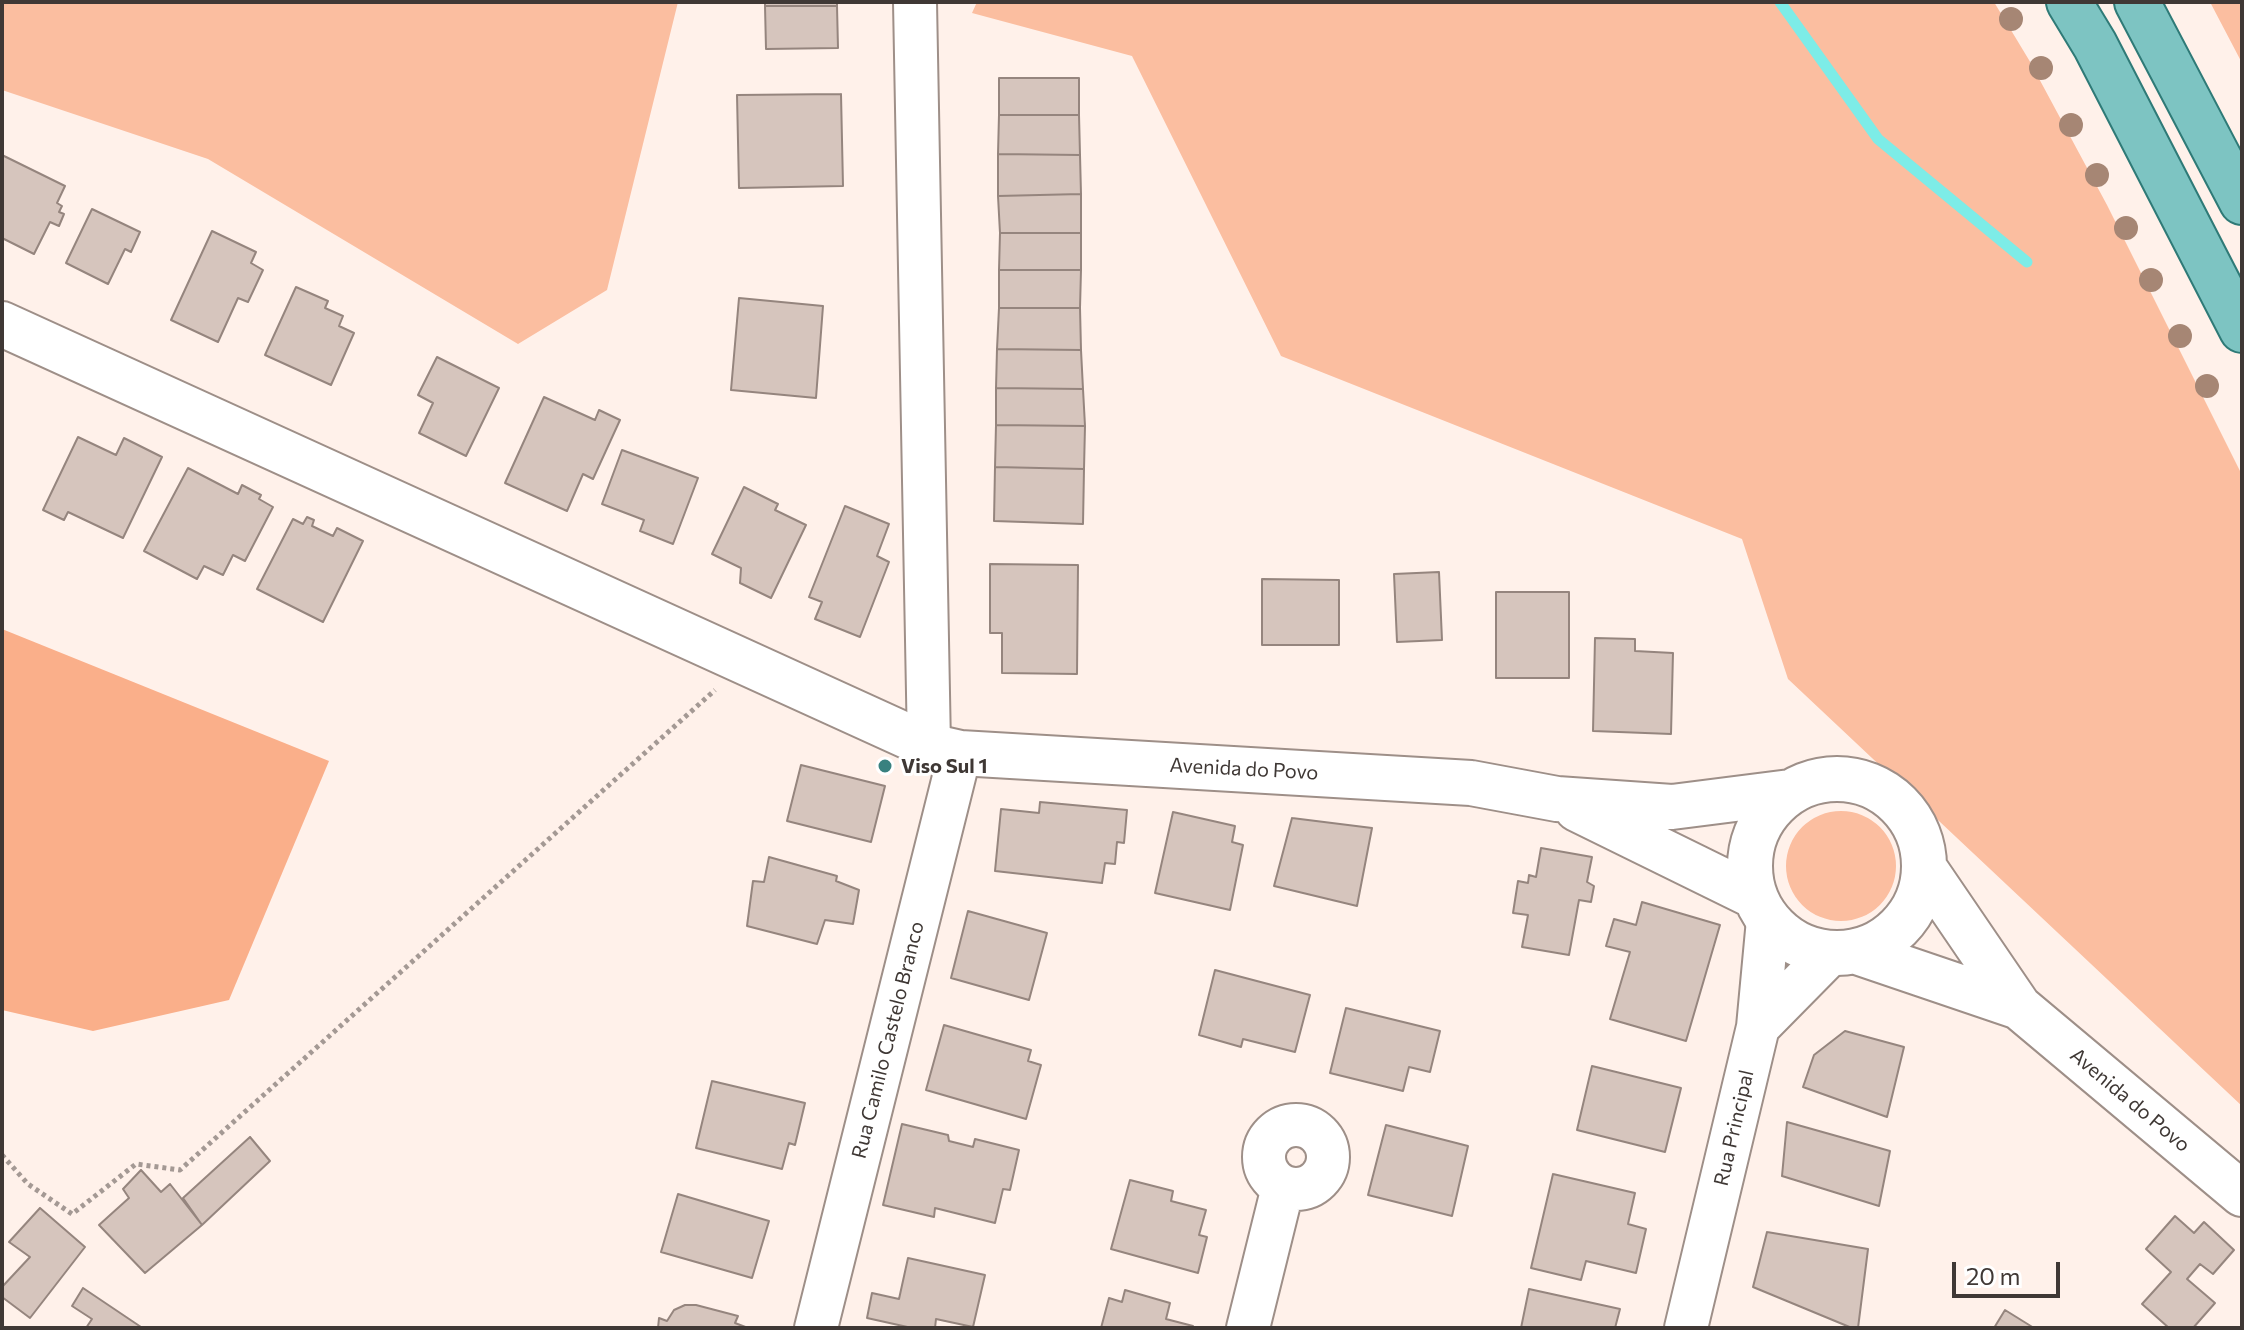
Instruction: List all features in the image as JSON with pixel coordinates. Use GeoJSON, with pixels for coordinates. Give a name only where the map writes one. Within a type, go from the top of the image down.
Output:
{"type":"FeatureCollection","features":[{"type":"Feature","properties":{"kind":"main road"},"geometry":{"type":"LineString","coordinates":[[2069,2],[2095,45],[2242,330]]}},
{"type":"Feature","properties":{"kind":"main road"},"geometry":{"type":"LineString","coordinates":[[2137,2],[2242,202]]}},
{"type":"Feature","properties":{"kind":"street","name":"Rua Camilo Castelo Branco"},"geometry":{"type":"LineString","coordinates":[[816,1328],[944,749],[915,2]]}},
{"type":"Feature","properties":{"kind":"street"},"geometry":{"type":"LineString","coordinates":[[2,324],[944,749]]}},
{"type":"Feature","properties":{"kind":"street","name":"Avenida do Povo"},"geometry":{"type":"LineString","coordinates":[[944,749],[1471,783],[1557,799],[1672,807],[1790,792]]}},
{"type":"Feature","properties":{"kind":"street","name":"Avenida do Povo"},"geometry":{"type":"LineString","coordinates":[[1843,953],[1878,944],[1897,931],[1911,913],[1921,892],[1925,869],[1921,842],[1910,818],[1892,798],[1868,784],[1842,778],[1814,781],[1790,792],[1772,807],[1758,826],[1750,849],[1749,873],[1761,908],[1780,934],[1795,944],[1843,953],[2019,1007]]}},
{"type":"Feature","properties":{"kind":"street","name":"Avenida do Povo"},"geometry":{"type":"LineString","coordinates":[[1557,799],[1761,908]]}},
{"type":"Feature","properties":{"kind":"street","name":"Avenida do Povo"},"geometry":{"type":"LineString","coordinates":[[1925,869],[2019,1007],[2242,1194]]}},
{"type":"Feature","properties":{"kind":"street","name":"Rua Principal"},"geometry":{"type":"LineString","coordinates":[[1686,1328],[1758,1027],[1761,908]]}},
{"type":"Feature","properties":{"kind":"street"},"geometry":{"type":"LineString","coordinates":[[1758,1027],[1843,953]]}},
{"type":"Feature","properties":{"kind":"street"},"geometry":{"type":"LineString","coordinates":[[1248,1328],[1283,1187]]}},
{"type":"Feature","properties":{"kind":"path"},"geometry":{"type":"LineString","coordinates":[[2,1155],[28,1184],[72,1214],[136,1164],[180,1170],[746,662]]}},
{"type":"Feature","properties":{"kind":"shaded area"},"geometry":{"type":"Polygon","coordinates":[[[2,2],[678,2],[607,290],[518,344],[208,159],[2,90],[2,2]]]}},
{"type":"Feature","properties":{"kind":"shaded area"},"geometry":{"type":"Polygon","coordinates":[[[977,2],[1994,2],[2107,205],[2242,475],[2242,1106],[1788,679],[1742,539],[1281,356],[1132,56],[972,13],[977,2]]]}},
{"type":"Feature","properties":{"kind":"shaded area"},"geometry":{"type":"Polygon","coordinates":[[[2210,2],[2242,2],[2242,63],[2210,2]]]}},
{"type":"Feature","properties":{"kind":"shaded area"},"geometry":{"type":"Polygon","coordinates":[[[2,629],[329,761],[229,1000],[93,1031],[2,1010],[2,629]]]}},
{"type":"Feature","properties":{"kind":"shaded area"},"geometry":{"type":"Polygon","coordinates":[[[1841,811],[1862,815],[1880,827],[1892,845],[1896,866],[1892,887],[1880,905],[1862,917],[1841,921],[1820,917],[1802,905],[1790,887],[1786,866],[1790,845],[1802,827],[1820,815],[1841,811]]]}},
{"type":"Feature","properties":{"kind":"building"},"geometry":{"type":"Polygon","coordinates":[[[765,2],[837,2],[837,6],[765,6],[765,2]]]}},
{"type":"Feature","properties":{"kind":"building"},"geometry":{"type":"Polygon","coordinates":[[[765,6],[837,6],[838,48],[766,49],[765,6]]]}},
{"type":"Feature","properties":{"kind":"building"},"geometry":{"type":"Polygon","coordinates":[[[999,78],[1079,78],[1079,115],[999,115],[999,78]]]}},
{"type":"Feature","properties":{"kind":"building"},"geometry":{"type":"Polygon","coordinates":[[[841,94],[843,186],[739,188],[737,95],[841,94]]]}},
{"type":"Feature","properties":{"kind":"building"},"geometry":{"type":"Polygon","coordinates":[[[999,115],[1079,115],[1080,155],[998,154],[999,115]]]}},
{"type":"Feature","properties":{"kind":"building"},"geometry":{"type":"Polygon","coordinates":[[[998,154],[1080,155],[1081,194],[998,196],[998,154]]]}},
{"type":"Feature","properties":{"kind":"building"},"geometry":{"type":"Polygon","coordinates":[[[2,155],[65,186],[57,203],[62,206],[59,212],[64,214],[59,226],[50,222],[34,254],[2,238],[2,155]]]}},
{"type":"Feature","properties":{"kind":"building"},"geometry":{"type":"Polygon","coordinates":[[[1081,194],[1081,233],[1000,233],[998,196],[1081,194]]]}},
{"type":"Feature","properties":{"kind":"building"},"geometry":{"type":"Polygon","coordinates":[[[92,209],[140,232],[131,252],[125,249],[108,284],[66,263],[92,209]]]}},
{"type":"Feature","properties":{"kind":"building"},"geometry":{"type":"Polygon","coordinates":[[[212,231],[256,252],[251,263],[263,270],[248,302],[238,298],[218,342],[171,320],[212,231]]]}},
{"type":"Feature","properties":{"kind":"building"},"geometry":{"type":"Polygon","coordinates":[[[1000,233],[1081,233],[1081,270],[999,270],[1000,233]]]}},
{"type":"Feature","properties":{"kind":"building"},"geometry":{"type":"Polygon","coordinates":[[[999,270],[1081,270],[1080,308],[999,308],[999,270]]]}},
{"type":"Feature","properties":{"kind":"building"},"geometry":{"type":"Polygon","coordinates":[[[296,287],[328,301],[325,308],[343,316],[339,326],[354,333],[331,385],[265,355],[296,287]]]}},
{"type":"Feature","properties":{"kind":"building"},"geometry":{"type":"Polygon","coordinates":[[[739,298],[823,306],[816,398],[731,390],[739,298]]]}},
{"type":"Feature","properties":{"kind":"building"},"geometry":{"type":"Polygon","coordinates":[[[999,308],[1080,308],[1081,350],[997,349],[999,308]]]}},
{"type":"Feature","properties":{"kind":"building"},"geometry":{"type":"Polygon","coordinates":[[[997,349],[1081,350],[1083,389],[996,388],[997,349]]]}},
{"type":"Feature","properties":{"kind":"building"},"geometry":{"type":"Polygon","coordinates":[[[437,357],[499,388],[466,456],[419,433],[433,403],[418,395],[437,357]]]}},
{"type":"Feature","properties":{"kind":"building"},"geometry":{"type":"Polygon","coordinates":[[[996,388],[1083,389],[1085,426],[996,425],[996,388]]]}},
{"type":"Feature","properties":{"kind":"building"},"geometry":{"type":"Polygon","coordinates":[[[544,397],[595,420],[599,410],[620,420],[593,479],[583,474],[567,511],[505,483],[544,397]]]}},
{"type":"Feature","properties":{"kind":"building"},"geometry":{"type":"Polygon","coordinates":[[[996,425],[1085,426],[1084,469],[995,467],[996,425]]]}},
{"type":"Feature","properties":{"kind":"building"},"geometry":{"type":"Polygon","coordinates":[[[78,437],[116,455],[124,438],[162,457],[123,538],[68,512],[64,520],[43,510],[78,437]]]}},
{"type":"Feature","properties":{"kind":"building"},"geometry":{"type":"Polygon","coordinates":[[[622,450],[698,478],[673,544],[640,531],[644,520],[602,504],[622,450]]]}},
{"type":"Feature","properties":{"kind":"building"},"geometry":{"type":"Polygon","coordinates":[[[995,467],[1084,469],[1083,524],[994,521],[995,467]]]}},
{"type":"Feature","properties":{"kind":"building"},"geometry":{"type":"Polygon","coordinates":[[[188,468],[238,494],[242,485],[261,495],[259,499],[273,507],[245,561],[233,555],[223,575],[204,566],[197,579],[144,551],[188,468]]]}},
{"type":"Feature","properties":{"kind":"building"},"geometry":{"type":"Polygon","coordinates":[[[744,487],[778,504],[775,510],[806,525],[771,598],[740,583],[741,568],[712,554],[744,487]]]}},
{"type":"Feature","properties":{"kind":"building"},"geometry":{"type":"Polygon","coordinates":[[[845,506],[889,524],[877,556],[889,562],[860,637],[815,619],[822,602],[809,597],[845,506]]]}},
{"type":"Feature","properties":{"kind":"building"},"geometry":{"type":"Polygon","coordinates":[[[307,517],[314,520],[312,526],[333,536],[337,528],[363,541],[323,622],[257,589],[293,519],[303,524],[307,517]]]}},
{"type":"Feature","properties":{"kind":"building"},"geometry":{"type":"Polygon","coordinates":[[[990,564],[1078,565],[1077,674],[1002,673],[1002,633],[990,633],[990,564]]]}},
{"type":"Feature","properties":{"kind":"building"},"geometry":{"type":"Polygon","coordinates":[[[1439,572],[1442,640],[1397,642],[1394,574],[1439,572]]]}},
{"type":"Feature","properties":{"kind":"building"},"geometry":{"type":"Polygon","coordinates":[[[1262,579],[1339,580],[1339,645],[1262,645],[1262,579]]]}},
{"type":"Feature","properties":{"kind":"building"},"geometry":{"type":"Polygon","coordinates":[[[1496,592],[1569,592],[1569,678],[1496,678],[1496,592]]]}},
{"type":"Feature","properties":{"kind":"building"},"geometry":{"type":"Polygon","coordinates":[[[1595,638],[1635,639],[1635,651],[1673,653],[1671,734],[1593,731],[1595,638]]]}},
{"type":"Feature","properties":{"kind":"building"},"geometry":{"type":"Polygon","coordinates":[[[801,765],[885,786],[871,842],[787,821],[801,765]]]}},
{"type":"Feature","properties":{"kind":"building"},"geometry":{"type":"Polygon","coordinates":[[[1040,802],[1127,810],[1124,843],[1117,842],[1115,864],[1105,863],[1102,883],[995,871],[1001,809],[1039,813],[1040,802]]]}},
{"type":"Feature","properties":{"kind":"building"},"geometry":{"type":"Polygon","coordinates":[[[1173,812],[1235,826],[1232,842],[1243,845],[1230,910],[1155,893],[1173,812]]]}},
{"type":"Feature","properties":{"kind":"building"},"geometry":{"type":"Polygon","coordinates":[[[1292,818],[1372,828],[1357,906],[1274,886],[1292,818]]]}},
{"type":"Feature","properties":{"kind":"building"},"geometry":{"type":"Polygon","coordinates":[[[1541,848],[1592,857],[1587,882],[1594,886],[1591,902],[1579,900],[1569,955],[1522,947],[1528,915],[1513,913],[1518,881],[1528,883],[1529,875],[1536,877],[1541,848]]]}},
{"type":"Feature","properties":{"kind":"building"},"geometry":{"type":"Polygon","coordinates":[[[769,857],[837,876],[836,881],[859,890],[853,924],[825,920],[817,944],[747,926],[753,881],[764,882],[769,857]]]}},
{"type":"Feature","properties":{"kind":"building"},"geometry":{"type":"Polygon","coordinates":[[[1642,902],[1720,925],[1686,1041],[1610,1019],[1630,952],[1606,946],[1614,919],[1636,925],[1642,902]]]}},
{"type":"Feature","properties":{"kind":"building"},"geometry":{"type":"Polygon","coordinates":[[[968,911],[1047,933],[1029,1000],[951,978],[968,911]]]}},
{"type":"Feature","properties":{"kind":"building"},"geometry":{"type":"Polygon","coordinates":[[[1215,970],[1310,995],[1295,1052],[1243,1039],[1241,1047],[1199,1035],[1215,970]]]}},
{"type":"Feature","properties":{"kind":"building"},"geometry":{"type":"Polygon","coordinates":[[[1346,1008],[1440,1031],[1430,1072],[1409,1067],[1403,1091],[1330,1073],[1346,1008]]]}},
{"type":"Feature","properties":{"kind":"building"},"geometry":{"type":"Polygon","coordinates":[[[944,1025],[1031,1050],[1028,1061],[1041,1065],[1026,1119],[926,1090],[944,1025]]]}},
{"type":"Feature","properties":{"kind":"building"},"geometry":{"type":"Polygon","coordinates":[[[1845,1031],[1904,1047],[1887,1117],[1803,1087],[1814,1055],[1845,1031]]]}},
{"type":"Feature","properties":{"kind":"building"},"geometry":{"type":"Polygon","coordinates":[[[1592,1066],[1681,1088],[1665,1152],[1577,1130],[1592,1066]]]}},
{"type":"Feature","properties":{"kind":"building"},"geometry":{"type":"Polygon","coordinates":[[[712,1081],[805,1103],[795,1145],[789,1143],[782,1169],[696,1148],[712,1081]]]}},
{"type":"Feature","properties":{"kind":"building"},"geometry":{"type":"Polygon","coordinates":[[[1787,1122],[1890,1151],[1879,1206],[1782,1176],[1787,1122]]]}},
{"type":"Feature","properties":{"kind":"building"},"geometry":{"type":"Polygon","coordinates":[[[902,1124],[948,1135],[949,1141],[973,1147],[975,1139],[1019,1150],[1010,1190],[1003,1189],[995,1223],[935,1208],[934,1217],[883,1205],[902,1124]]]}},
{"type":"Feature","properties":{"kind":"building"},"geometry":{"type":"Polygon","coordinates":[[[1386,1125],[1468,1146],[1452,1216],[1368,1195],[1386,1125]]]}},
{"type":"Feature","properties":{"kind":"building"},"geometry":{"type":"Polygon","coordinates":[[[250,1137],[270,1161],[202,1225],[183,1198],[250,1137]]]}},
{"type":"Feature","properties":{"kind":"building"},"geometry":{"type":"Polygon","coordinates":[[[141,1170],[161,1192],[170,1184],[202,1225],[145,1273],[99,1225],[129,1198],[123,1189],[141,1170]]]}},
{"type":"Feature","properties":{"kind":"building"},"geometry":{"type":"Polygon","coordinates":[[[1553,1174],[1635,1193],[1628,1224],[1646,1229],[1636,1273],[1586,1261],[1581,1280],[1531,1268],[1553,1174]]]}},
{"type":"Feature","properties":{"kind":"building"},"geometry":{"type":"Polygon","coordinates":[[[1130,1180],[1173,1191],[1171,1201],[1206,1210],[1199,1235],[1207,1237],[1198,1273],[1111,1249],[1130,1180]]]}},
{"type":"Feature","properties":{"kind":"building"},"geometry":{"type":"Polygon","coordinates":[[[678,1194],[769,1221],[752,1278],[661,1252],[678,1194]]]}},
{"type":"Feature","properties":{"kind":"building"},"geometry":{"type":"Polygon","coordinates":[[[40,1208],[85,1247],[30,1318],[2,1297],[2,1287],[30,1257],[9,1242],[40,1208]]]}},
{"type":"Feature","properties":{"kind":"building"},"geometry":{"type":"Polygon","coordinates":[[[2175,1216],[2194,1233],[2204,1222],[2234,1250],[2213,1274],[2200,1264],[2187,1279],[2215,1303],[2193,1328],[2169,1328],[2142,1304],[2171,1272],[2146,1249],[2175,1216]]]}},
{"type":"Feature","properties":{"kind":"building"},"geometry":{"type":"Polygon","coordinates":[[[1767,1232],[1868,1249],[1858,1328],[1753,1287],[1767,1232]]]}},
{"type":"Feature","properties":{"kind":"building"},"geometry":{"type":"Polygon","coordinates":[[[908,1258],[985,1275],[973,1327],[936,1319],[935,1328],[912,1328],[867,1318],[872,1293],[899,1299],[908,1258]]]}},
{"type":"Feature","properties":{"kind":"building"},"geometry":{"type":"Polygon","coordinates":[[[83,1288],[141,1327],[86,1328],[92,1319],[72,1306],[83,1288]]]}},
{"type":"Feature","properties":{"kind":"building"},"geometry":{"type":"Polygon","coordinates":[[[1529,1289],[1620,1309],[1615,1328],[1521,1328],[1529,1289]]]}},
{"type":"Feature","properties":{"kind":"building"},"geometry":{"type":"Polygon","coordinates":[[[1125,1290],[1170,1303],[1166,1319],[1192,1328],[1101,1328],[1109,1298],[1122,1302],[1125,1290]]]}},
{"type":"Feature","properties":{"kind":"building"},"geometry":{"type":"Polygon","coordinates":[[[685,1305],[738,1316],[735,1323],[748,1328],[658,1328],[659,1318],[667,1321],[674,1310],[685,1305]]]}},
{"type":"Feature","properties":{"kind":"building"},"geometry":{"type":"Polygon","coordinates":[[[2005,1310],[2034,1328],[1994,1328],[2005,1310]]]}},
{"type":"Feature","properties":{"kind":"waterway"},"geometry":{"type":"LineString","coordinates":[[1780,2],[1878,139],[2027,262]]}},
{"type":"Feature","properties":{"kind":"place","name":"Viso Sul 1"},"geometry":{"type":"Point","coordinates":[885,766]}}]}
